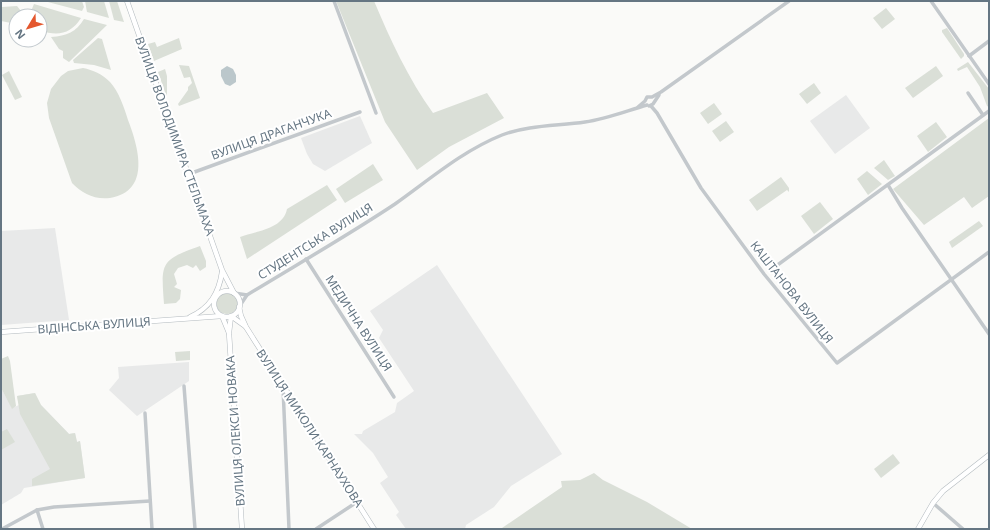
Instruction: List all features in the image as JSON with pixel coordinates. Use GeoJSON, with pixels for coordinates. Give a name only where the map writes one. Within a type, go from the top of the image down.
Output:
{"type":"FeatureCollection","features":[{"type":"Feature","properties":{"kind":"main road","name":"ВУЛИЦЯ ВОЛОДИМИРА СТЕЛЬМАХА"},"geometry":{"type":"LineString","coordinates":[[127,1],[222,270],[234,293]]}},
{"type":"Feature","properties":{"kind":"main road"},"geometry":{"type":"LineString","coordinates":[[216,296],[226,290],[234,293],[239,298],[239,307],[236,313],[231,316],[222,316],[214,307],[216,296],[220,283],[222,270]]}},
{"type":"Feature","properties":{"kind":"main road","name":"ВІДІНСЬКА ВУЛИЦЯ"},"geometry":{"type":"LineString","coordinates":[[187,318],[206,307],[216,296]]}},
{"type":"Feature","properties":{"kind":"main road","name":"ВУЛИЦЯ МИКОЛИ КАРНАУХОВА"},"geometry":{"type":"LineString","coordinates":[[239,307],[246,327],[374,529]]}},
{"type":"Feature","properties":{"kind":"main road","name":"ВІДІНСЬКА ВУЛИЦЯ"},"geometry":{"type":"LineString","coordinates":[[1,332],[222,316]]}},
{"type":"Feature","properties":{"kind":"main road","name":"ВУЛИЦЯ ОЛЕКСИ НОВАКА"},"geometry":{"type":"LineString","coordinates":[[222,316],[229,332]]}},
{"type":"Feature","properties":{"kind":"main road","name":"ВУЛИЦЯ МИКОЛИ КАРНАУХОВА"},"geometry":{"type":"LineString","coordinates":[[231,316],[246,327]]}},
{"type":"Feature","properties":{"kind":"main road","name":"ВУЛИЦЯ ОЛЕКСИ НОВАКА"},"geometry":{"type":"LineString","coordinates":[[231,316],[229,332],[242,529]]}},
{"type":"Feature","properties":{"kind":"main road"},"geometry":{"type":"LineString","coordinates":[[918,529],[933,503],[956,479],[989,455]]}},
{"type":"Feature","properties":{"kind":"street"},"geometry":{"type":"LineString","coordinates":[[334,1],[376,113]]}},
{"type":"Feature","properties":{"kind":"street"},"geometry":{"type":"LineString","coordinates":[[650,102],[661,92],[790,1]]}},
{"type":"Feature","properties":{"kind":"street"},"geometry":{"type":"LineString","coordinates":[[931,1],[989,84]]}},
{"type":"Feature","properties":{"kind":"street"},"geometry":{"type":"LineString","coordinates":[[969,56],[989,41]]}},
{"type":"Feature","properties":{"kind":"street"},"geometry":{"type":"LineString","coordinates":[[968,93],[983,115]]}},
{"type":"Feature","properties":{"kind":"street","name":"СТУДЕНТСЬКА ВУЛИЦЯ"},"geometry":{"type":"LineString","coordinates":[[247,295],[394,204],[449,164],[488,141],[504,134],[537,127],[586,122],[622,114],[650,102]]}},
{"type":"Feature","properties":{"kind":"street","name":"КАШТАНОВА ВУЛИЦЯ"},"geometry":{"type":"LineString","coordinates":[[650,102],[701,188],[764,274],[837,363],[951,278]]}},
{"type":"Feature","properties":{"kind":"street"},"geometry":{"type":"LineString","coordinates":[[772,270],[989,111]]}},
{"type":"Feature","properties":{"kind":"street","name":"ВУЛИЦЯ ДРАГАНЧУКА"},"geometry":{"type":"LineString","coordinates":[[189,174],[360,112]]}},
{"type":"Feature","properties":{"kind":"street"},"geometry":{"type":"LineString","coordinates":[[888,185],[889,189],[989,334]]}},
{"type":"Feature","properties":{"kind":"street"},"geometry":{"type":"LineString","coordinates":[[951,278],[989,252]]}},
{"type":"Feature","properties":{"kind":"street","name":"МЕДИЧНА ВУЛИЦЯ"},"geometry":{"type":"LineString","coordinates":[[306,259],[394,397]]}},
{"type":"Feature","properties":{"kind":"street"},"geometry":{"type":"LineString","coordinates":[[234,293],[247,295],[239,307]]}},
{"type":"Feature","properties":{"kind":"street"},"geometry":{"type":"LineString","coordinates":[[184,386],[195,529]]}},
{"type":"Feature","properties":{"kind":"street"},"geometry":{"type":"LineString","coordinates":[[283,387],[288,529]]}},
{"type":"Feature","properties":{"kind":"street"},"geometry":{"type":"LineString","coordinates":[[145,413],[152,529]]}},
{"type":"Feature","properties":{"kind":"street"},"geometry":{"type":"LineString","coordinates":[[2,529],[37,510],[54,507],[150,502]]}},
{"type":"Feature","properties":{"kind":"street"},"geometry":{"type":"LineString","coordinates":[[318,529],[357,502]]}},
{"type":"Feature","properties":{"kind":"street"},"geometry":{"type":"LineString","coordinates":[[933,503],[963,529]]}},
{"type":"Feature","properties":{"kind":"street"},"geometry":{"type":"LineString","coordinates":[[37,510],[43,529]]}},
{"type":"Feature","properties":{"kind":"shaded area"},"geometry":{"type":"Polygon","coordinates":[[[44,1],[82,1],[84,7],[82,11],[44,1]]]}},
{"type":"Feature","properties":{"kind":"shaded area"},"geometry":{"type":"Polygon","coordinates":[[[85,1],[104,1],[109,18],[87,12],[85,1]]]}},
{"type":"Feature","properties":{"kind":"shaded area"},"geometry":{"type":"Polygon","coordinates":[[[109,1],[117,1],[124,22],[114,20],[109,1]]]}},
{"type":"Feature","properties":{"kind":"shaded area"},"geometry":{"type":"Polygon","coordinates":[[[336,1],[374,1],[400,59],[433,113],[487,93],[504,118],[449,147],[417,170],[385,122],[336,1]]]}},
{"type":"Feature","properties":{"kind":"shaded area"},"geometry":{"type":"Polygon","coordinates":[[[34,4],[47,8],[32,8],[34,4]]]}},
{"type":"Feature","properties":{"kind":"shaded area"},"geometry":{"type":"Polygon","coordinates":[[[1,5],[2,7],[17,6],[19,8],[8,8],[8,22],[1,21],[1,5]]]}},
{"type":"Feature","properties":{"kind":"shaded area"},"geometry":{"type":"Polygon","coordinates":[[[48,8],[81,18],[73,28],[68,31],[63,33],[48,32],[48,8]]]}},
{"type":"Feature","properties":{"kind":"shaded area"},"geometry":{"type":"Polygon","coordinates":[[[886,8],[895,19],[882,29],[873,18],[886,8]]]}},
{"type":"Feature","properties":{"kind":"shaded area"},"geometry":{"type":"Polygon","coordinates":[[[84,19],[107,25],[69,62],[63,58],[63,51],[59,49],[51,37],[62,36],[74,30],[84,19]]]}},
{"type":"Feature","properties":{"kind":"shaded area"},"geometry":{"type":"Polygon","coordinates":[[[947,28],[964,54],[961,59],[942,32],[942,30],[947,28]]]}},
{"type":"Feature","properties":{"kind":"shaded area"},"geometry":{"type":"Polygon","coordinates":[[[98,38],[102,39],[111,70],[94,65],[74,63],[73,60],[98,38]]]}},
{"type":"Feature","properties":{"kind":"shaded area"},"geometry":{"type":"Polygon","coordinates":[[[179,38],[182,49],[154,61],[148,44],[155,42],[157,47],[179,38]]]}},
{"type":"Feature","properties":{"kind":"shaded area"},"geometry":{"type":"Polygon","coordinates":[[[968,62],[989,89],[989,107],[987,106],[980,87],[967,67],[958,71],[957,69],[968,62]]]}},
{"type":"Feature","properties":{"kind":"shaded area"},"geometry":{"type":"Polygon","coordinates":[[[179,65],[189,66],[200,98],[179,106],[178,104],[192,83],[190,77],[184,78],[179,65]]]}},
{"type":"Feature","properties":{"kind":"shaded area"},"geometry":{"type":"Polygon","coordinates":[[[227,66],[233,69],[236,75],[236,82],[230,86],[225,84],[221,76],[221,70],[227,66]]]}},
{"type":"Feature","properties":{"kind":"shaded area"},"geometry":{"type":"Polygon","coordinates":[[[936,66],[943,76],[913,98],[905,88],[936,66]]]}},
{"type":"Feature","properties":{"kind":"shaded area"},"geometry":{"type":"Polygon","coordinates":[[[83,68],[94,71],[107,79],[119,95],[132,131],[138,154],[137,177],[132,187],[123,194],[110,198],[94,197],[80,190],[72,183],[49,118],[47,103],[51,89],[61,76],[68,71],[83,68]]]}},
{"type":"Feature","properties":{"kind":"shaded area"},"geometry":{"type":"Polygon","coordinates":[[[165,69],[167,76],[167,98],[158,72],[165,69]]]}},
{"type":"Feature","properties":{"kind":"shaded area"},"geometry":{"type":"Polygon","coordinates":[[[9,71],[22,97],[15,100],[2,75],[9,71]]]}},
{"type":"Feature","properties":{"kind":"shaded area"},"geometry":{"type":"Polygon","coordinates":[[[814,83],[821,93],[807,104],[799,94],[814,83]]]}},
{"type":"Feature","properties":{"kind":"shaded area"},"geometry":{"type":"Polygon","coordinates":[[[846,95],[870,128],[835,154],[810,121],[846,95]]]}},
{"type":"Feature","properties":{"kind":"shaded area"},"geometry":{"type":"Polygon","coordinates":[[[714,103],[722,114],[708,124],[700,113],[714,103]]]}},
{"type":"Feature","properties":{"kind":"shaded area"},"geometry":{"type":"Polygon","coordinates":[[[360,116],[372,143],[325,171],[313,164],[307,154],[301,138],[360,116]]]}},
{"type":"Feature","properties":{"kind":"shaded area"},"geometry":{"type":"Polygon","coordinates":[[[989,118],[989,196],[972,208],[964,197],[924,225],[893,189],[989,118]]]}},
{"type":"Feature","properties":{"kind":"shaded area"},"geometry":{"type":"Polygon","coordinates":[[[726,121],[734,132],[720,142],[712,131],[726,121]]]}},
{"type":"Feature","properties":{"kind":"shaded area"},"geometry":{"type":"Polygon","coordinates":[[[936,122],[947,137],[928,152],[917,136],[936,122]]]}},
{"type":"Feature","properties":{"kind":"shaded area"},"geometry":{"type":"Polygon","coordinates":[[[884,160],[895,176],[888,180],[874,168],[884,160]]]}},
{"type":"Feature","properties":{"kind":"shaded area"},"geometry":{"type":"Polygon","coordinates":[[[373,164],[383,180],[345,203],[336,189],[373,164]]]}},
{"type":"Feature","properties":{"kind":"shaded area"},"geometry":{"type":"Polygon","coordinates":[[[867,171],[882,184],[868,195],[857,179],[867,171]]]}},
{"type":"Feature","properties":{"kind":"shaded area"},"geometry":{"type":"Polygon","coordinates":[[[781,177],[789,188],[789,192],[787,190],[757,211],[749,200],[781,177]]]}},
{"type":"Feature","properties":{"kind":"shaded area"},"geometry":{"type":"Polygon","coordinates":[[[327,185],[337,200],[247,259],[240,237],[275,225],[285,216],[287,209],[327,185]]]}},
{"type":"Feature","properties":{"kind":"shaded area"},"geometry":{"type":"Polygon","coordinates":[[[820,202],[833,219],[814,234],[801,216],[820,202]]]}},
{"type":"Feature","properties":{"kind":"shaded area"},"geometry":{"type":"Polygon","coordinates":[[[979,221],[983,226],[952,248],[949,242],[979,221]]]}},
{"type":"Feature","properties":{"kind":"shaded area"},"geometry":{"type":"Polygon","coordinates":[[[55,228],[69,320],[1,325],[1,231],[55,228]]]}},
{"type":"Feature","properties":{"kind":"shaded area"},"geometry":{"type":"Polygon","coordinates":[[[200,246],[206,261],[206,267],[200,271],[196,265],[193,268],[187,265],[178,268],[174,274],[177,284],[174,287],[181,290],[180,299],[176,303],[164,304],[163,280],[166,265],[177,255],[200,246]]]}},
{"type":"Feature","properties":{"kind":"shaded area"},"geometry":{"type":"Polygon","coordinates":[[[437,265],[562,454],[511,486],[494,507],[466,525],[465,529],[406,529],[396,515],[399,512],[380,483],[388,477],[373,453],[354,434],[362,434],[363,431],[395,412],[397,403],[414,391],[379,338],[383,330],[370,311],[437,265]]]}},
{"type":"Feature","properties":{"kind":"shaded area"},"geometry":{"type":"Polygon","coordinates":[[[227,292],[235,295],[238,303],[235,311],[227,314],[219,311],[216,303],[219,295],[227,292]]]}},
{"type":"Feature","properties":{"kind":"shaded area"},"geometry":{"type":"Polygon","coordinates":[[[190,351],[190,360],[176,361],[175,352],[190,351]]]}},
{"type":"Feature","properties":{"kind":"shaded area"},"geometry":{"type":"Polygon","coordinates":[[[8,356],[16,406],[12,409],[1,388],[1,359],[8,356]]]}},
{"type":"Feature","properties":{"kind":"shaded area"},"geometry":{"type":"Polygon","coordinates":[[[189,362],[189,381],[137,416],[109,390],[119,378],[118,367],[189,362]]]}},
{"type":"Feature","properties":{"kind":"shaded area"},"geometry":{"type":"Polygon","coordinates":[[[1,388],[12,408],[19,405],[17,396],[35,393],[41,405],[69,434],[75,433],[77,442],[80,441],[85,478],[24,488],[21,493],[1,505],[1,388]]]}},
{"type":"Feature","properties":{"kind":"shaded area"},"geometry":{"type":"Polygon","coordinates":[[[35,393],[41,405],[69,434],[75,433],[77,442],[80,441],[85,478],[32,486],[32,479],[50,469],[20,414],[17,396],[35,393]]]}},
{"type":"Feature","properties":{"kind":"shaded area"},"geometry":{"type":"Polygon","coordinates":[[[7,429],[15,442],[1,450],[1,432],[7,429]]]}},
{"type":"Feature","properties":{"kind":"shaded area"},"geometry":{"type":"Polygon","coordinates":[[[893,454],[900,463],[881,478],[874,469],[893,454]]]}},
{"type":"Feature","properties":{"kind":"shaded area"},"geometry":{"type":"Polygon","coordinates":[[[594,473],[603,480],[647,502],[692,529],[502,528],[562,487],[561,481],[580,480],[594,473]]]}}]}
